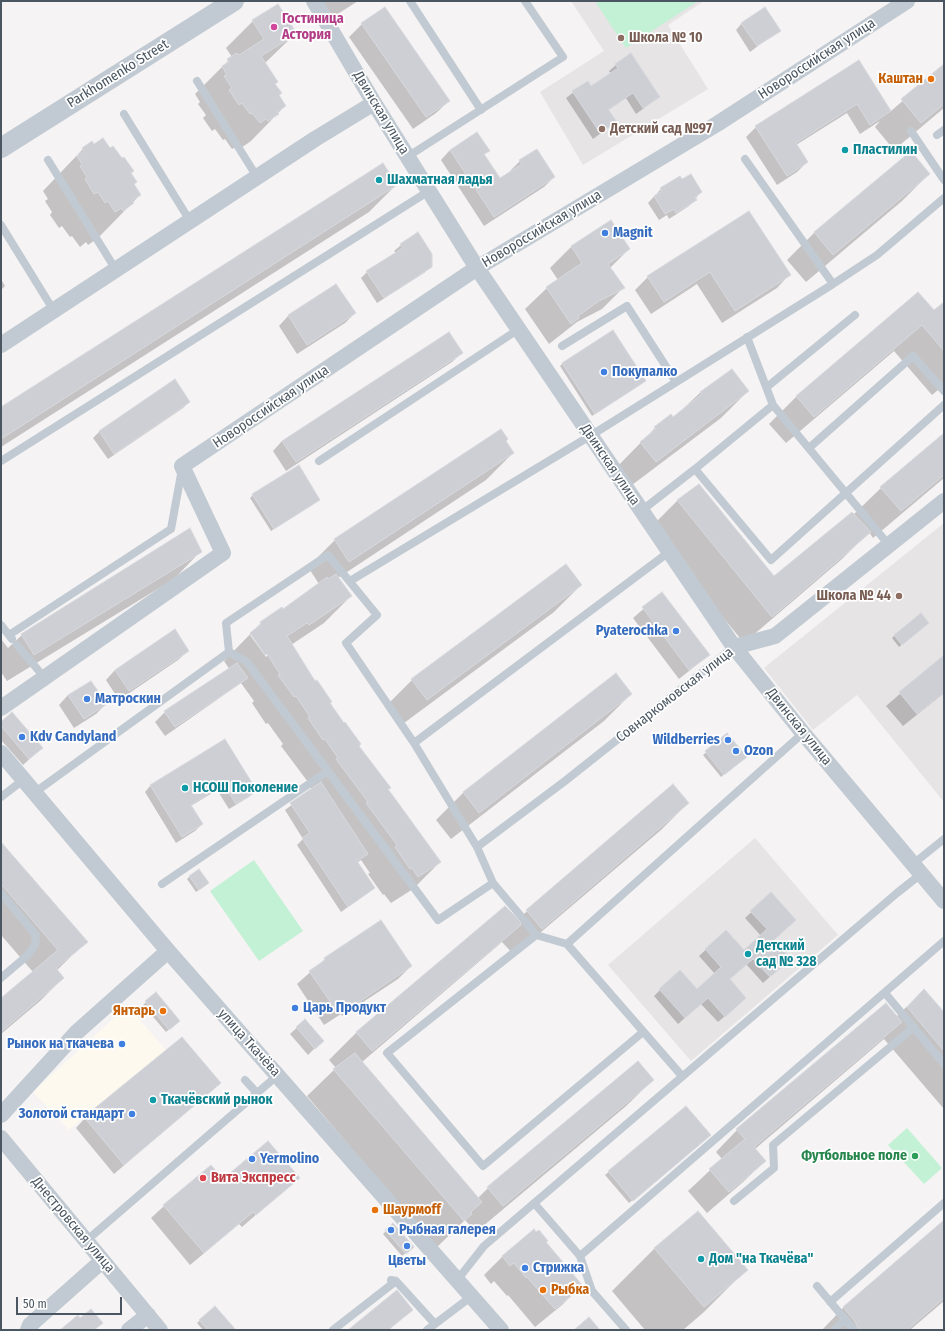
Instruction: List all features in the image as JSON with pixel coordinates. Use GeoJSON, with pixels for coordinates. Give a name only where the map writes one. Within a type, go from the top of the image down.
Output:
{"type":"FeatureCollection","features":[{"type":"Feature","properties":{"kind":"street","name":"Parkhomenko Street"},"geometry":{"type":"LineString","coordinates":[[1,148],[234,1]]}},
{"type":"Feature","properties":{"kind":"street","name":"Двинская улица"},"geometry":{"type":"LineString","coordinates":[[314,1],[374,103],[477,268],[734,647],[803,733],[944,901]]}},
{"type":"Feature","properties":{"kind":"street","name":"Новороссийская улица"},"geometry":{"type":"LineString","coordinates":[[182,466],[477,268],[717,124],[907,1]]}},
{"type":"Feature","properties":{"kind":"street"},"geometry":{"type":"LineString","coordinates":[[1,346],[257,177],[374,103]]}},
{"type":"Feature","properties":{"kind":"street"},"geometry":{"type":"LineString","coordinates":[[1,708],[223,553],[182,466]]}},
{"type":"Feature","properties":{"kind":"street","name":"Совнаркомовская улица"},"geometry":{"type":"LineString","coordinates":[[734,647],[775,636],[888,544],[944,501]]}},
{"type":"Feature","properties":{"kind":"street","name":"улица Ткачёва"},"geometry":{"type":"LineString","coordinates":[[1,753],[168,951],[458,1279],[501,1330]]}},
{"type":"Feature","properties":{"kind":"street"},"geometry":{"type":"LineString","coordinates":[[1,1115],[77,1032],[168,951]]}},
{"type":"Feature","properties":{"kind":"street","name":"Днестровская улица"},"geometry":{"type":"LineString","coordinates":[[1,1138],[160,1330]]}},
{"type":"Feature","properties":{"kind":"street"},"geometry":{"type":"LineString","coordinates":[[28,1330],[30,1324],[102,1261]]}},
{"type":"Feature","properties":{"kind":"street"},"geometry":{"type":"LineString","coordinates":[[129,1330],[148,1315]]}},
{"type":"Feature","properties":{"kind":"lane"},"geometry":{"type":"LineString","coordinates":[[410,1],[481,110]]}},
{"type":"Feature","properties":{"kind":"lane"},"geometry":{"type":"LineString","coordinates":[[407,157],[563,57],[525,1]]}},
{"type":"Feature","properties":{"kind":"lane"},"geometry":{"type":"LineString","coordinates":[[196,81],[257,177]]}},
{"type":"Feature","properties":{"kind":"lane"},"geometry":{"type":"LineString","coordinates":[[124,114],[190,221]]}},
{"type":"Feature","properties":{"kind":"lane"},"geometry":{"type":"LineString","coordinates":[[937,135],[944,130]]}},
{"type":"Feature","properties":{"kind":"lane"},"geometry":{"type":"LineString","coordinates":[[911,131],[944,180]]}},
{"type":"Feature","properties":{"kind":"lane"},"geometry":{"type":"LineString","coordinates":[[745,158],[833,284]]}},
{"type":"Feature","properties":{"kind":"lane"},"geometry":{"type":"LineString","coordinates":[[48,160],[116,270]]}},
{"type":"Feature","properties":{"kind":"lane"},"geometry":{"type":"LineString","coordinates":[[1,461],[429,192]]}},
{"type":"Feature","properties":{"kind":"lane"},"geometry":{"type":"LineString","coordinates":[[350,581],[590,436],[833,284],[877,255],[944,198]]}},
{"type":"Feature","properties":{"kind":"lane"},"geometry":{"type":"LineString","coordinates":[[1,225],[54,311]]}},
{"type":"Feature","properties":{"kind":"lane"},"geometry":{"type":"LineString","coordinates":[[562,346],[627,306],[676,382]]}},
{"type":"Feature","properties":{"kind":"lane"},"geometry":{"type":"LineString","coordinates":[[766,387],[855,314]]}},
{"type":"Feature","properties":{"kind":"lane"},"geometry":{"type":"LineString","coordinates":[[320,461],[519,329]]}},
{"type":"Feature","properties":{"kind":"lane"},"geometry":{"type":"LineString","coordinates":[[747,337],[774,405],[888,544]]}},
{"type":"Feature","properties":{"kind":"lane"},"geometry":{"type":"LineString","coordinates":[[809,448],[913,356],[944,391]]}},
{"type":"Feature","properties":{"kind":"lane"},"geometry":{"type":"LineString","coordinates":[[641,511],[774,405]]}},
{"type":"Feature","properties":{"kind":"lane"},"geometry":{"type":"LineString","coordinates":[[695,469],[771,560],[944,405]]}},
{"type":"Feature","properties":{"kind":"lane"},"geometry":{"type":"LineString","coordinates":[[13,640],[171,529],[182,466]]}},
{"type":"Feature","properties":{"kind":"lane"},"geometry":{"type":"LineString","coordinates":[[414,743],[669,552]]}},
{"type":"Feature","properties":{"kind":"lane"},"geometry":{"type":"LineString","coordinates":[[229,652],[226,623],[328,555],[377,615],[346,643],[414,743],[477,847],[493,883],[536,935],[567,944],[682,1076]]}},
{"type":"Feature","properties":{"kind":"lane"},"geometry":{"type":"LineString","coordinates":[[1,626],[44,678]]}},
{"type":"Feature","properties":{"kind":"lane","name":"Совнаркомовская улица"},"geometry":{"type":"LineString","coordinates":[[477,847],[566,781],[734,647]]}},
{"type":"Feature","properties":{"kind":"lane"},"geometry":{"type":"LineString","coordinates":[[34,793],[229,652]]}},
{"type":"Feature","properties":{"kind":"lane"},"geometry":{"type":"LineString","coordinates":[[229,652],[247,662],[438,920],[493,883]]}},
{"type":"Feature","properties":{"kind":"lane"},"geometry":{"type":"LineString","coordinates":[[567,944],[803,733]]}},
{"type":"Feature","properties":{"kind":"lane"},"geometry":{"type":"LineString","coordinates":[[162,884],[328,771]]}},
{"type":"Feature","properties":{"kind":"lane"},"geometry":{"type":"LineString","coordinates":[[1,797],[24,780]]}},
{"type":"Feature","properties":{"kind":"lane"},"geometry":{"type":"LineString","coordinates":[[458,1279],[484,1246],[897,892],[944,839]]}},
{"type":"Feature","properties":{"kind":"lane"},"geometry":{"type":"LineString","coordinates":[[1,893],[36,935],[35,945],[28,956],[1,978]]}},
{"type":"Feature","properties":{"kind":"lane"},"geometry":{"type":"LineString","coordinates":[[536,935],[387,1053],[482,1166],[643,1032]]}},
{"type":"Feature","properties":{"kind":"lane"},"geometry":{"type":"LineString","coordinates":[[580,1256],[944,941]]}},
{"type":"Feature","properties":{"kind":"lane"},"geometry":{"type":"LineString","coordinates":[[885,993],[944,1064]]}},
{"type":"Feature","properties":{"kind":"lane"},"geometry":{"type":"LineString","coordinates":[[734,1201],[774,1168],[773,1146],[914,1027]]}},
{"type":"Feature","properties":{"kind":"lane"},"geometry":{"type":"LineString","coordinates":[[86,1241],[278,1075]]}},
{"type":"Feature","properties":{"kind":"lane"},"geometry":{"type":"LineString","coordinates":[[245,1080],[256,1093]]}},
{"type":"Feature","properties":{"kind":"lane"},"geometry":{"type":"LineString","coordinates":[[830,1302],[944,1202]]}},
{"type":"Feature","properties":{"kind":"lane"},"geometry":{"type":"LineString","coordinates":[[534,1203],[580,1256],[592,1292],[626,1330]]}},
{"type":"Feature","properties":{"kind":"lane"},"geometry":{"type":"LineString","coordinates":[[333,1330],[393,1280],[435,1324]]}},
{"type":"Feature","properties":{"kind":"lane"},"geometry":{"type":"LineString","coordinates":[[816,1286],[854,1330]]}},
{"type":"Feature","properties":{"kind":"lane"},"geometry":{"type":"LineString","coordinates":[[427,1330],[472,1296]]}},
{"type":"Feature","properties":{"kind":"lane"},"geometry":{"type":"LineString","coordinates":[[834,1330],[845,1320]]}},
{"type":"Feature","properties":{"kind":"shaded area","name":"Детский сад №97"},"geometry":{"type":"Polygon","coordinates":[[[571,1],[704,1],[668,25],[708,89],[583,165],[540,92],[604,51],[571,1]]]}},
{"type":"Feature","properties":{"kind":"shaded area","name":"Школа № 44"},"geometry":{"type":"Polygon","coordinates":[[[944,523],[944,802],[857,695],[813,730],[764,668],[944,523]]]}},
{"type":"Feature","properties":{"kind":"shaded area"},"geometry":{"type":"Polygon","coordinates":[[[755,838],[838,935],[691,1061],[608,965],[755,838]]]}},
{"type":"Feature","properties":{"kind":"shaded area"},"geometry":{"type":"Polygon","coordinates":[[[127,1006],[166,1050],[69,1130],[33,1092],[127,1006]]]}},
{"type":"Feature","properties":{"kind":"green space","name":"Школа № 10"},"geometry":{"type":"Polygon","coordinates":[[[599,1],[698,1],[626,48],[596,3],[599,1]]]}},
{"type":"Feature","properties":{"kind":"green space"},"geometry":{"type":"Polygon","coordinates":[[[254,860],[303,931],[259,961],[210,891],[254,860]]]}},
{"type":"Feature","properties":{"kind":"green space","name":"Футбольное поле"},"geometry":{"type":"Polygon","coordinates":[[[907,1128],[942,1168],[924,1184],[888,1145],[907,1128]]]}},
{"type":"Feature","properties":{"kind":"building"},"geometry":{"type":"Polygon","coordinates":[[[278,4],[297,34],[261,56],[278,82],[275,84],[282,93],[279,95],[286,106],[277,112],[279,114],[268,121],[266,119],[260,123],[252,113],[250,114],[242,103],[239,105],[229,90],[232,88],[224,76],[227,75],[222,66],[229,62],[227,59],[237,53],[239,55],[264,39],[252,20],[278,4]]]}},
{"type":"Feature","properties":{"kind":"building"},"geometry":{"type":"Polygon","coordinates":[[[385,7],[450,101],[426,117],[361,23],[385,7]]]}},
{"type":"Feature","properties":{"kind":"building"},"geometry":{"type":"Polygon","coordinates":[[[765,7],[781,31],[757,46],[741,23],[765,7]]]}},
{"type":"Feature","properties":{"kind":"building","name":"Детский сад №97"},"geometry":{"type":"Polygon","coordinates":[[[631,53],[660,97],[643,108],[633,93],[608,109],[617,122],[600,133],[572,91],[588,81],[591,86],[618,68],[615,64],[631,53]]]}},
{"type":"Feature","properties":{"kind":"building"},"geometry":{"type":"Polygon","coordinates":[[[859,60],[891,111],[870,125],[857,104],[796,143],[808,162],[787,176],[755,126],[859,60]]]}},
{"type":"Feature","properties":{"kind":"building"},"geometry":{"type":"Polygon","coordinates":[[[944,64],[944,104],[921,123],[901,99],[944,64]]]}},
{"type":"Feature","properties":{"kind":"building"},"geometry":{"type":"Polygon","coordinates":[[[477,132],[490,151],[484,154],[500,178],[522,164],[519,160],[537,149],[555,177],[494,217],[450,150],[477,132]]]}},
{"type":"Feature","properties":{"kind":"building"},"geometry":{"type":"Polygon","coordinates":[[[103,138],[110,148],[113,146],[122,158],[124,157],[134,171],[131,173],[137,182],[134,184],[141,195],[132,200],[134,203],[123,211],[122,208],[115,212],[108,201],[105,203],[98,192],[94,194],[85,179],[87,177],[80,166],[82,164],[77,156],[84,151],[82,148],[92,141],[94,144],[103,138]]]}},
{"type":"Feature","properties":{"kind":"building"},"geometry":{"type":"Polygon","coordinates":[[[911,151],[930,174],[833,255],[814,232],[911,151]]]}},
{"type":"Feature","properties":{"kind":"building"},"geometry":{"type":"Polygon","coordinates":[[[383,163],[397,185],[1,439],[1,407],[383,163]]]}},
{"type":"Feature","properties":{"kind":"building"},"geometry":{"type":"Polygon","coordinates":[[[691,174],[702,192],[695,197],[697,200],[676,213],[674,209],[665,214],[654,196],[662,191],[660,188],[680,176],[682,179],[691,174]]]}},
{"type":"Feature","properties":{"kind":"building"},"geometry":{"type":"Polygon","coordinates":[[[749,211],[791,275],[735,311],[710,272],[664,302],[647,276],[749,211]]]}},
{"type":"Feature","properties":{"kind":"building"},"geometry":{"type":"Polygon","coordinates":[[[611,220],[630,249],[608,264],[625,288],[599,301],[578,316],[579,318],[571,324],[546,287],[582,263],[571,246],[611,220]]]}},
{"type":"Feature","properties":{"kind":"building"},"geometry":{"type":"Polygon","coordinates":[[[418,232],[432,254],[432,267],[384,298],[366,271],[403,248],[400,244],[418,232]]]}},
{"type":"Feature","properties":{"kind":"building"},"geometry":{"type":"Polygon","coordinates":[[[336,284],[356,313],[307,345],[288,315],[336,284]]]}},
{"type":"Feature","properties":{"kind":"building"},"geometry":{"type":"Polygon","coordinates":[[[918,292],[934,310],[944,302],[944,351],[922,325],[814,417],[796,396],[918,292]]]}},
{"type":"Feature","properties":{"kind":"building","name":"Покупалко"},"geometry":{"type":"Polygon","coordinates":[[[613,330],[646,381],[595,414],[562,363],[613,330]]]}},
{"type":"Feature","properties":{"kind":"building"},"geometry":{"type":"Polygon","coordinates":[[[449,332],[463,353],[296,462],[282,441],[449,332]]]}},
{"type":"Feature","properties":{"kind":"building"},"geometry":{"type":"Polygon","coordinates":[[[732,369],[749,391],[656,462],[640,442],[656,429],[654,427],[671,414],[673,417],[702,394],[700,392],[732,369]]]}},
{"type":"Feature","properties":{"kind":"building"},"geometry":{"type":"Polygon","coordinates":[[[175,379],[190,402],[114,454],[99,431],[175,379]]]}},
{"type":"Feature","properties":{"kind":"building"},"geometry":{"type":"Polygon","coordinates":[[[501,429],[508,439],[506,441],[514,453],[349,562],[334,539],[501,429]]]}},
{"type":"Feature","properties":{"kind":"building"},"geometry":{"type":"Polygon","coordinates":[[[944,433],[944,475],[901,511],[880,487],[944,433]]]}},
{"type":"Feature","properties":{"kind":"building"},"geometry":{"type":"Polygon","coordinates":[[[299,465],[320,500],[274,529],[252,494],[299,465]]]}},
{"type":"Feature","properties":{"kind":"building"},"geometry":{"type":"Polygon","coordinates":[[[699,484],[774,576],[852,512],[871,532],[772,617],[677,500],[699,484]]]}},
{"type":"Feature","properties":{"kind":"building"},"geometry":{"type":"Polygon","coordinates":[[[190,528],[202,552],[34,655],[21,634],[190,528]]]}},
{"type":"Feature","properties":{"kind":"building"},"geometry":{"type":"Polygon","coordinates":[[[566,564],[582,585],[427,700],[411,679],[566,564]]]}},
{"type":"Feature","properties":{"kind":"building"},"geometry":{"type":"Polygon","coordinates":[[[336,574],[352,596],[309,625],[307,623],[287,636],[315,681],[317,680],[332,702],[330,703],[361,744],[359,746],[391,788],[388,789],[441,862],[418,877],[412,868],[410,869],[395,847],[397,845],[366,803],[368,802],[336,759],[338,758],[325,739],[323,740],[308,718],[310,717],[296,696],[294,697],[278,675],[280,674],[267,654],[265,655],[250,633],[261,624],[260,622],[282,607],[283,609],[327,577],[328,579],[336,574]]]}},
{"type":"Feature","properties":{"kind":"building","name":"Pyaterochka"},"geometry":{"type":"Polygon","coordinates":[[[662,592],[710,655],[689,670],[642,607],[662,592]]]}},
{"type":"Feature","properties":{"kind":"building"},"geometry":{"type":"Polygon","coordinates":[[[921,613],[929,623],[902,645],[894,635],[921,613]]]}},
{"type":"Feature","properties":{"kind":"building"},"geometry":{"type":"Polygon","coordinates":[[[175,629],[189,651],[129,691],[115,670],[175,629]]]}},
{"type":"Feature","properties":{"kind":"building"},"geometry":{"type":"Polygon","coordinates":[[[944,655],[944,692],[917,714],[899,692],[944,655]]]}},
{"type":"Feature","properties":{"kind":"building"},"geometry":{"type":"Polygon","coordinates":[[[237,663],[248,678],[175,727],[164,711],[237,663]]]}},
{"type":"Feature","properties":{"kind":"building"},"geometry":{"type":"Polygon","coordinates":[[[616,673],[632,694],[479,813],[463,792],[616,673]]]}},
{"type":"Feature","properties":{"kind":"building","name":"Матроскин"},"geometry":{"type":"Polygon","coordinates":[[[91,681],[107,704],[84,719],[68,695],[91,681]]]}},
{"type":"Feature","properties":{"kind":"building","name":"Kdv Candyland"},"geometry":{"type":"Polygon","coordinates":[[[12,712],[43,748],[29,759],[1,726],[1,722],[12,712]]]}},
{"type":"Feature","properties":{"kind":"building"},"geometry":{"type":"Polygon","coordinates":[[[727,733],[747,757],[724,775],[705,751],[727,733]]]}},
{"type":"Feature","properties":{"kind":"building","name":"НСОШ Поколение"},"geometry":{"type":"Polygon","coordinates":[[[225,739],[257,791],[236,804],[224,784],[191,805],[203,824],[182,837],[150,785],[225,739]]]}},
{"type":"Feature","properties":{"kind":"building"},"geometry":{"type":"Polygon","coordinates":[[[321,782],[368,854],[357,861],[375,888],[348,907],[302,838],[310,833],[290,803],[321,782]]]}},
{"type":"Feature","properties":{"kind":"building"},"geometry":{"type":"Polygon","coordinates":[[[673,784],[689,803],[542,929],[526,910],[673,784]]]}},
{"type":"Feature","properties":{"kind":"building"},"geometry":{"type":"Polygon","coordinates":[[[1,842],[88,942],[56,968],[64,978],[1,1032],[1,998],[58,950],[1,884],[1,842]]]}},
{"type":"Feature","properties":{"kind":"building"},"geometry":{"type":"Polygon","coordinates":[[[199,869],[209,883],[199,890],[189,876],[199,869]]]}},
{"type":"Feature","properties":{"kind":"building","name":"Детский сад № 328"},"geometry":{"type":"Polygon","coordinates":[[[771,892],[796,920],[774,940],[791,959],[770,977],[753,959],[730,979],[746,998],[725,1017],[708,998],[685,1018],[659,989],[680,970],[697,989],[721,967],[705,949],[726,930],[744,950],[767,929],[750,911],[771,892]]]}},
{"type":"Feature","properties":{"kind":"building"},"geometry":{"type":"Polygon","coordinates":[[[505,906],[520,921],[521,925],[372,1051],[356,1032],[505,906]]]}},
{"type":"Feature","properties":{"kind":"building"},"geometry":{"type":"Polygon","coordinates":[[[381,920],[412,966],[356,1004],[354,1002],[338,1013],[309,971],[325,960],[324,958],[381,920]]]}},
{"type":"Feature","properties":{"kind":"building"},"geometry":{"type":"Polygon","coordinates":[[[924,989],[944,1012],[944,1051],[907,1007],[924,989]]]}},
{"type":"Feature","properties":{"kind":"building","name":"Янтарь"},"geometry":{"type":"Polygon","coordinates":[[[156,992],[180,1021],[169,1030],[145,1001],[156,992]]]}},
{"type":"Feature","properties":{"kind":"building"},"geometry":{"type":"Polygon","coordinates":[[[886,1003],[902,1022],[754,1147],[766,1161],[729,1192],[709,1169],[745,1139],[736,1129],[886,1003]]]}},
{"type":"Feature","properties":{"kind":"building"},"geometry":{"type":"Polygon","coordinates":[[[305,1019],[324,1041],[315,1049],[296,1027],[305,1019]]]}},
{"type":"Feature","properties":{"kind":"building","name":"Ткачёвский рынок"},"geometry":{"type":"Polygon","coordinates":[[[182,1037],[221,1083],[124,1165],[84,1117],[182,1037]]]}},
{"type":"Feature","properties":{"kind":"building"},"geometry":{"type":"Polygon","coordinates":[[[355,1053],[482,1202],[464,1221],[333,1069],[355,1053]]]}},
{"type":"Feature","properties":{"kind":"building"},"geometry":{"type":"Polygon","coordinates":[[[638,1061],[654,1080],[503,1206],[487,1187],[638,1061]]]}},
{"type":"Feature","properties":{"kind":"building"},"geometry":{"type":"Polygon","coordinates":[[[686,1106],[711,1135],[633,1201],[608,1171],[686,1106]]]}},
{"type":"Feature","properties":{"kind":"building"},"geometry":{"type":"Polygon","coordinates":[[[268,1141],[300,1178],[256,1215],[253,1212],[204,1253],[163,1205],[211,1165],[223,1179],[268,1141]]]}},
{"type":"Feature","properties":{"kind":"building","name":"Дом \"на Ткачёва\""},"geometry":{"type":"Polygon","coordinates":[[[698,1211],[748,1270],[704,1307],[654,1248],[698,1211]]]}},
{"type":"Feature","properties":{"kind":"building"},"geometry":{"type":"Polygon","coordinates":[[[944,1220],[944,1298],[907,1330],[859,1330],[854,1320],[843,1307],[944,1220]]]}},
{"type":"Feature","properties":{"kind":"building"},"geometry":{"type":"Polygon","coordinates":[[[393,1223],[414,1247],[406,1254],[385,1230],[393,1223]]]}},
{"type":"Feature","properties":{"kind":"building"},"geometry":{"type":"Polygon","coordinates":[[[534,1229],[536,1232],[539,1230],[548,1241],[546,1242],[583,1286],[555,1309],[514,1263],[510,1266],[502,1256],[534,1229]]]}},
{"type":"Feature","properties":{"kind":"building"},"geometry":{"type":"Polygon","coordinates":[[[397,1290],[413,1310],[388,1330],[348,1330],[397,1290]]]}},
{"type":"Feature","properties":{"kind":"building"},"geometry":{"type":"Polygon","coordinates":[[[215,1306],[236,1330],[208,1330],[199,1320],[215,1306]]]}},
{"type":"Feature","properties":{"kind":"building"},"geometry":{"type":"Polygon","coordinates":[[[91,1309],[103,1323],[94,1330],[60,1330],[78,1315],[80,1318],[91,1309]]]}},
{"type":"Feature","properties":{"kind":"building"},"geometry":{"type":"Polygon","coordinates":[[[589,1317],[600,1330],[574,1330],[589,1317]]]}},
{"type":"Feature","properties":{"kind":"place","name":"Гостиница Астория"},"geometry":{"type":"Point","coordinates":[274,27]}},
{"type":"Feature","properties":{"kind":"place","name":"Школа № 10"},"geometry":{"type":"Point","coordinates":[621,38]}},
{"type":"Feature","properties":{"kind":"place","name":"Каштан"},"geometry":{"type":"Point","coordinates":[931,79]}},
{"type":"Feature","properties":{"kind":"place","name":"Детский сад №97"},"geometry":{"type":"Point","coordinates":[602,129]}},
{"type":"Feature","properties":{"kind":"place","name":"Пластилин"},"geometry":{"type":"Point","coordinates":[845,150]}},
{"type":"Feature","properties":{"kind":"place","name":"Шахматная ладья"},"geometry":{"type":"Point","coordinates":[379,180]}},
{"type":"Feature","properties":{"kind":"place","name":"Magnit"},"geometry":{"type":"Point","coordinates":[605,233]}},
{"type":"Feature","properties":{"kind":"place","name":"Покупалко"},"geometry":{"type":"Point","coordinates":[604,372]}},
{"type":"Feature","properties":{"kind":"place","name":"Школа № 44"},"geometry":{"type":"Point","coordinates":[899,596]}},
{"type":"Feature","properties":{"kind":"place","name":"Pyaterochka"},"geometry":{"type":"Point","coordinates":[676,631]}},
{"type":"Feature","properties":{"kind":"place","name":"Матроскин"},"geometry":{"type":"Point","coordinates":[87,699]}},
{"type":"Feature","properties":{"kind":"place","name":"Kdv Candyland"},"geometry":{"type":"Point","coordinates":[22,737]}},
{"type":"Feature","properties":{"kind":"place","name":"Wildberries"},"geometry":{"type":"Point","coordinates":[728,740]}},
{"type":"Feature","properties":{"kind":"place","name":"Ozon"},"geometry":{"type":"Point","coordinates":[736,751]}},
{"type":"Feature","properties":{"kind":"place","name":"НСОШ Поколение"},"geometry":{"type":"Point","coordinates":[185,788]}},
{"type":"Feature","properties":{"kind":"place","name":"Детский сад № 328"},"geometry":{"type":"Point","coordinates":[748,954]}},
{"type":"Feature","properties":{"kind":"place","name":"Царь Продукт"},"geometry":{"type":"Point","coordinates":[295,1008]}},
{"type":"Feature","properties":{"kind":"place","name":"Янтарь"},"geometry":{"type":"Point","coordinates":[163,1011]}},
{"type":"Feature","properties":{"kind":"place","name":"Рынок на ткачева"},"geometry":{"type":"Point","coordinates":[122,1044]}},
{"type":"Feature","properties":{"kind":"place","name":"Ткачёвский рынок"},"geometry":{"type":"Point","coordinates":[153,1100]}},
{"type":"Feature","properties":{"kind":"place","name":"Золотой стандарт"},"geometry":{"type":"Point","coordinates":[132,1114]}},
{"type":"Feature","properties":{"kind":"place","name":"Футбольное поле"},"geometry":{"type":"Point","coordinates":[915,1156]}},
{"type":"Feature","properties":{"kind":"place","name":"Yermolino"},"geometry":{"type":"Point","coordinates":[252,1159]}},
{"type":"Feature","properties":{"kind":"place","name":"Вита Экспресс"},"geometry":{"type":"Point","coordinates":[203,1178]}},
{"type":"Feature","properties":{"kind":"place","name":"Шаурмоff"},"geometry":{"type":"Point","coordinates":[375,1210]}},
{"type":"Feature","properties":{"kind":"place","name":"Рыбная галерея"},"geometry":{"type":"Point","coordinates":[391,1230]}},
{"type":"Feature","properties":{"kind":"place","name":"Цветы"},"geometry":{"type":"Point","coordinates":[407,1246]}},
{"type":"Feature","properties":{"kind":"place","name":"Дом \"на Ткачёва\""},"geometry":{"type":"Point","coordinates":[701,1259]}},
{"type":"Feature","properties":{"kind":"place","name":"Стрижка"},"geometry":{"type":"Point","coordinates":[525,1268]}},
{"type":"Feature","properties":{"kind":"place","name":"Рыбка"},"geometry":{"type":"Point","coordinates":[543,1290]}}]}
